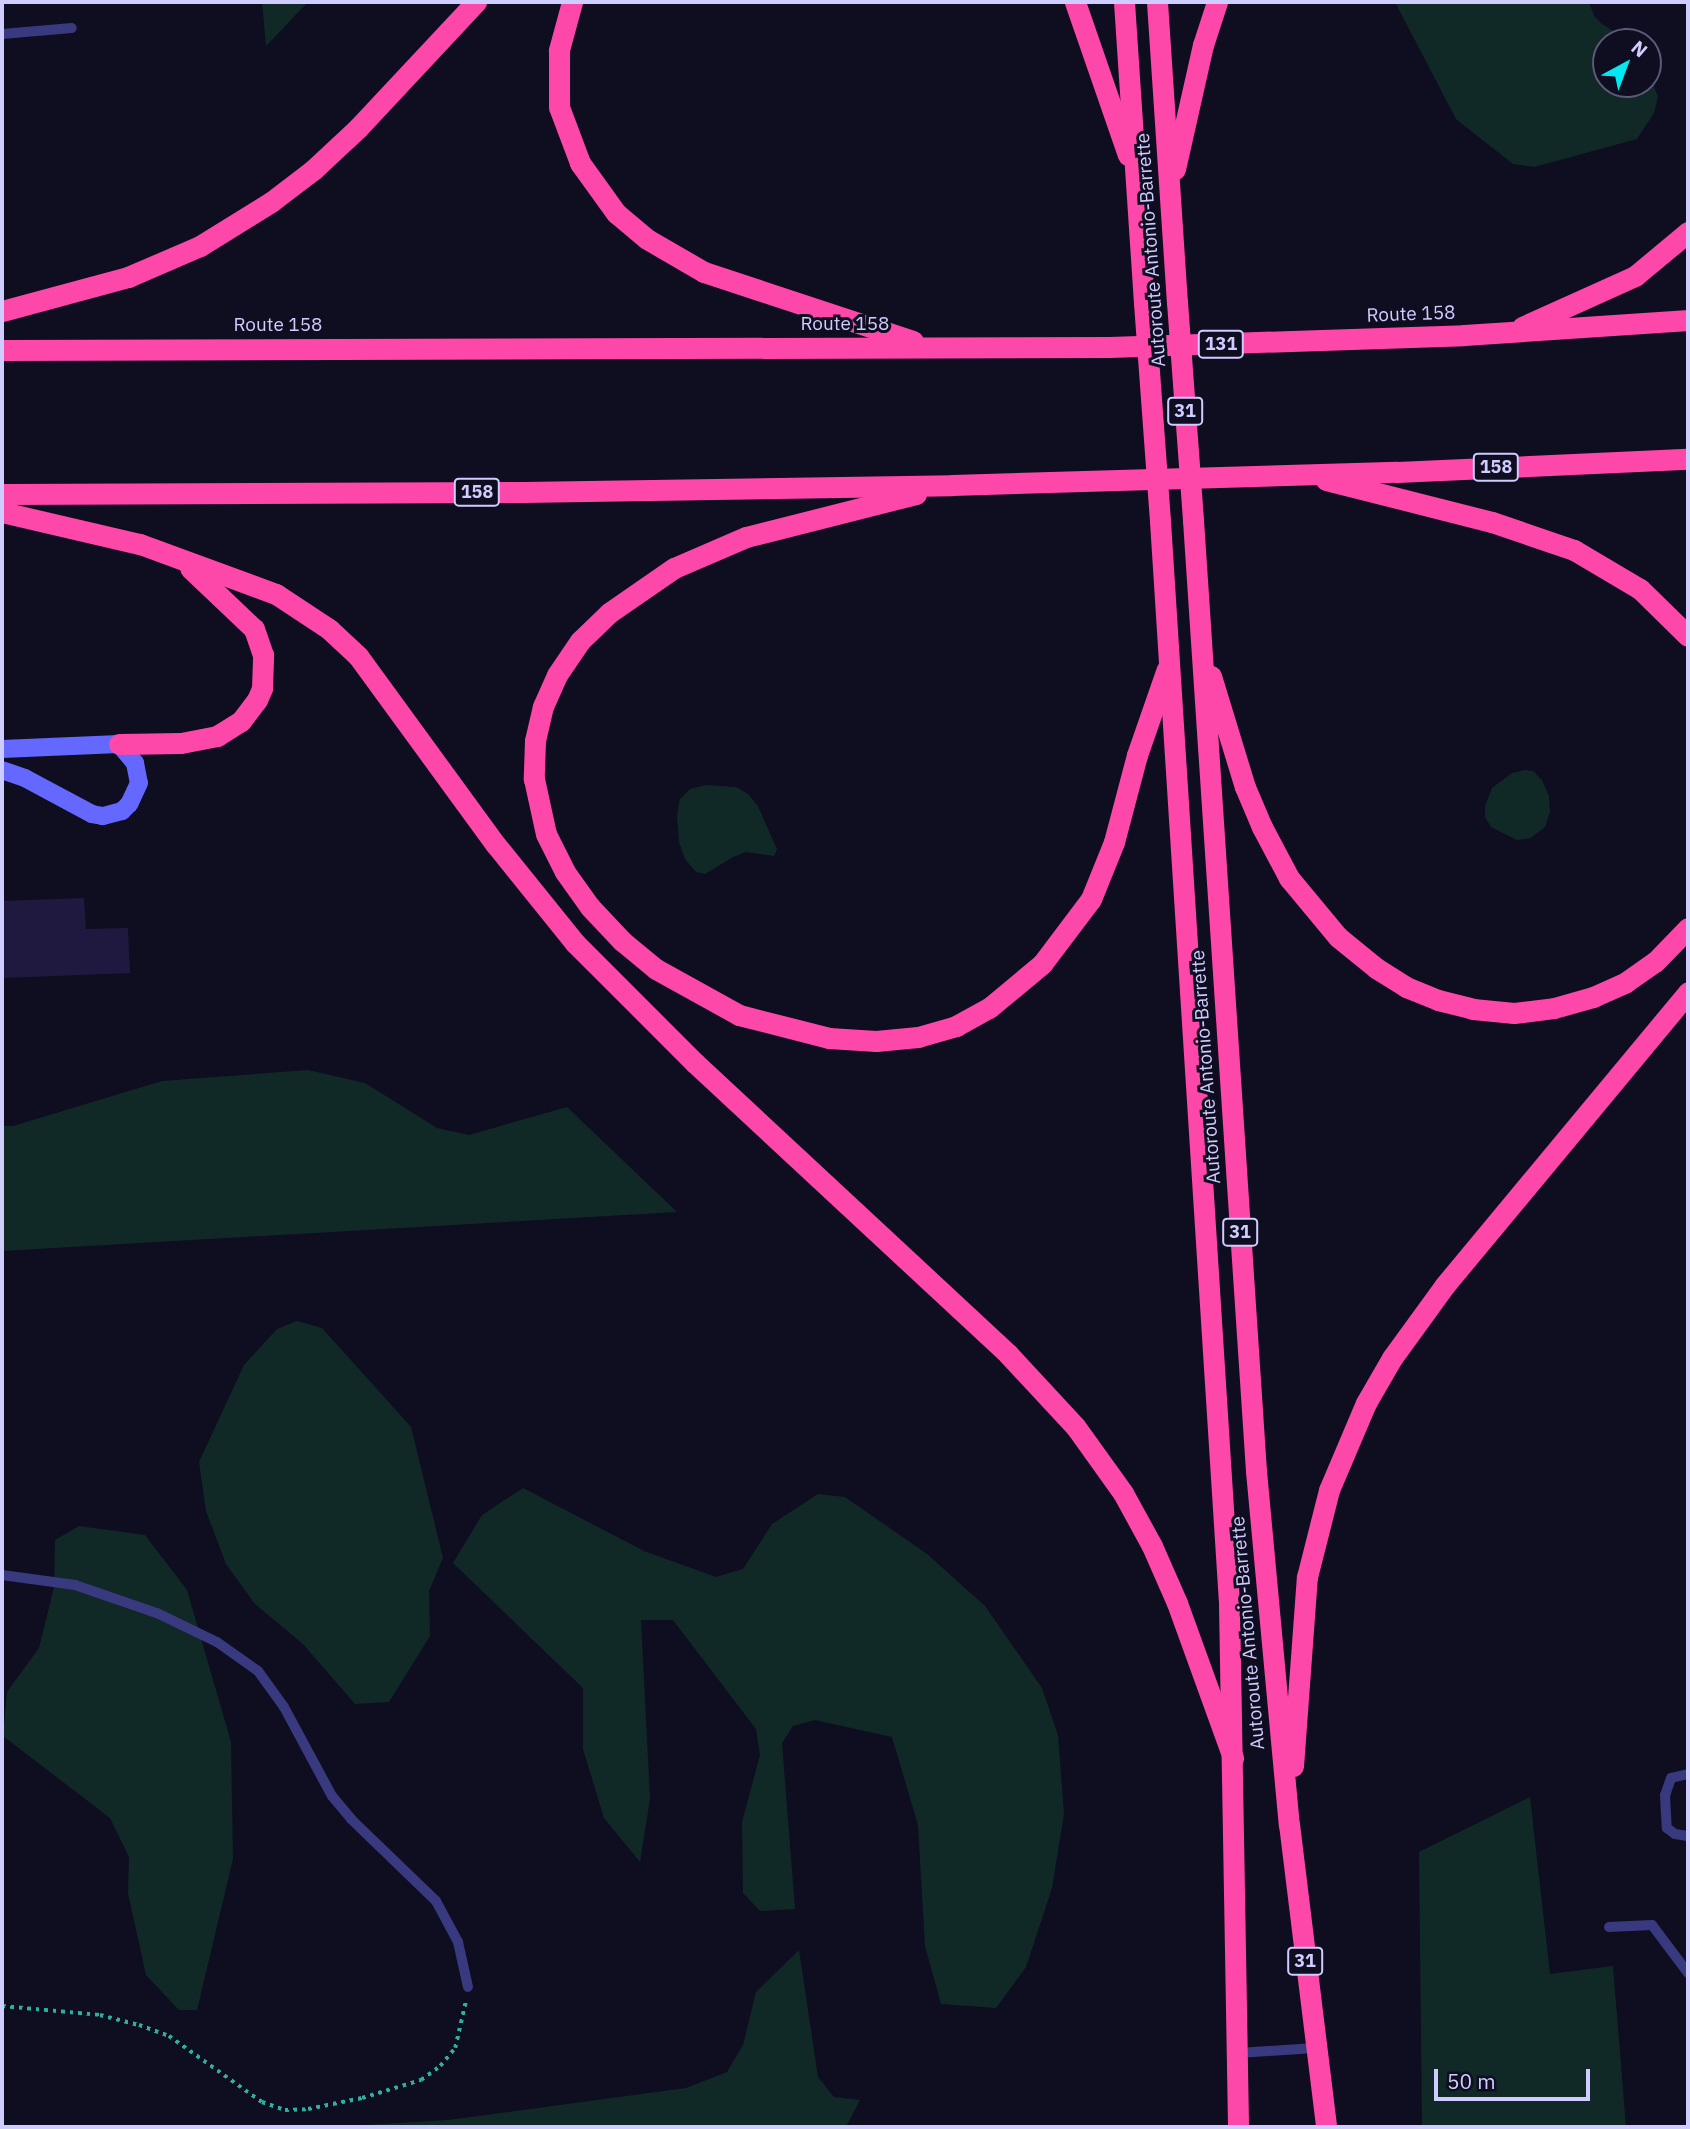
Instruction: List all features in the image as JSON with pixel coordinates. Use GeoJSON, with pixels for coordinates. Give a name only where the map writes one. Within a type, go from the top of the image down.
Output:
{"type":"FeatureCollection","features":[{"type":"Feature","properties":{"kind":"highway"},"geometry":{"type":"LineString","coordinates":[[2,311],[128,277],[200,246],[271,202],[343,142],[476,2]]}},
{"type":"Feature","properties":{"kind":"highway"},"geometry":{"type":"LineString","coordinates":[[572,2],[559,50],[559,107],[580,163],[616,213],[647,239],[704,272],[932,347]]}},
{"type":"Feature","properties":{"kind":"highway"},"geometry":{"type":"LineString","coordinates":[[1074,2],[1136,177]]}},
{"type":"Feature","properties":{"kind":"highway","name":"Autoroute Antonio-Barrette"},"geometry":{"type":"LineString","coordinates":[[1124,2],[1171,659],[1227,1554],[1238,2127]]}},
{"type":"Feature","properties":{"kind":"highway","name":"Autoroute Antonio-Barrette"},"geometry":{"type":"LineString","coordinates":[[1157,2],[1256,1471],[1289,1824],[1326,2127]]}},
{"type":"Feature","properties":{"kind":"highway"},"geometry":{"type":"LineString","coordinates":[[1170,191],[1203,45],[1217,2]]}},
{"type":"Feature","properties":{"kind":"highway"},"geometry":{"type":"LineString","coordinates":[[1510,332],[1628,280],[1668,252],[1688,232]]}},
{"type":"Feature","properties":{"kind":"highway","name":"Route 158"},"geometry":{"type":"LineString","coordinates":[[2,350],[1122,346],[1510,332],[1688,320]]}},
{"type":"Feature","properties":{"kind":"highway","name":"158"},"geometry":{"type":"LineString","coordinates":[[2,494],[509,492],[952,485],[1688,458]]}},
{"type":"Feature","properties":{"kind":"highway"},"geometry":{"type":"LineString","coordinates":[[1304,473],[1492,522],[1574,550],[1640,589],[1688,636]]}},
{"type":"Feature","properties":{"kind":"highway"},"geometry":{"type":"LineString","coordinates":[[952,485],[771,530],[697,556],[657,577],[623,601],[580,641],[568,657],[546,698],[535,741],[534,779],[540,816],[555,854],[576,890],[604,923],[640,957],[715,1004],[750,1019],[806,1034],[852,1040],[897,1040],[939,1032],[974,1017],[1008,994],[1042,964],[1091,899],[1114,842],[1136,755],[1171,659]]}},
{"type":"Feature","properties":{"kind":"highway"},"geometry":{"type":"LineString","coordinates":[[2,512],[121,538],[276,594],[345,643],[383,687],[539,901],[589,958],[695,1063],[982,1329],[1060,1408],[1106,1468],[1152,1546],[1177,1603],[1233,1758]]}},
{"type":"Feature","properties":{"kind":"highway"},"geometry":{"type":"LineString","coordinates":[[119,744],[181,743],[217,736],[241,721],[262,688],[263,655],[254,629],[184,561]]}},
{"type":"Feature","properties":{"kind":"highway"},"geometry":{"type":"LineString","coordinates":[[1200,640],[1245,787],[1279,861],[1324,923],[1361,957],[1397,982],[1455,1005],[1494,1012],[1534,1011],[1593,998],[1626,982],[1655,962],[1688,929]]}},
{"type":"Feature","properties":{"kind":"highway"},"geometry":{"type":"LineString","coordinates":[[1289,1824],[1307,1577],[1329,1490],[1352,1431],[1392,1359],[1444,1285],[1688,992]]}},
{"type":"Feature","properties":{"kind":"street"},"geometry":{"type":"LineString","coordinates":[[2,749],[119,744],[135,763],[139,783],[129,804],[113,814],[92,814],[24,778],[2,770]]}},
{"type":"Feature","properties":{"kind":"lane"},"geometry":{"type":"LineString","coordinates":[[2,34],[72,28]]}},
{"type":"Feature","properties":{"kind":"lane"},"geometry":{"type":"LineString","coordinates":[[2,1574],[75,1585],[157,1613],[217,1642],[258,1671],[284,1707],[332,1796],[351,1819],[436,1901],[458,1942],[468,1987]]}},
{"type":"Feature","properties":{"kind":"lane"},"geometry":{"type":"LineString","coordinates":[[1688,1774],[1671,1778],[1665,1795],[1668,1828],[1675,1834],[1688,1836]]}},
{"type":"Feature","properties":{"kind":"lane"},"geometry":{"type":"LineString","coordinates":[[1609,1927],[1652,1925],[1688,1973]]}},
{"type":"Feature","properties":{"kind":"lane"},"geometry":{"type":"LineString","coordinates":[[1238,2053],[1315,2048]]}},
{"type":"Feature","properties":{"kind":"path"},"geometry":{"type":"LineString","coordinates":[[2,2006],[100,2015],[169,2036],[262,2102],[285,2110],[308,2109],[396,2089],[421,2080],[440,2066],[455,2048],[468,1987]]}},
{"type":"Feature","properties":{"kind":"green space"},"geometry":{"type":"Polygon","coordinates":[[[262,2],[308,2],[266,46],[262,2]]]}},
{"type":"Feature","properties":{"kind":"green space"},"geometry":{"type":"Polygon","coordinates":[[[1395,2],[1589,2],[1594,16],[1608,28],[1592,28],[1592,98],[1658,98],[1654,113],[1637,139],[1534,167],[1513,164],[1456,119],[1395,2]]]}},
{"type":"Feature","properties":{"kind":"green space"},"geometry":{"type":"Polygon","coordinates":[[[1533,771],[1542,780],[1549,796],[1550,812],[1545,827],[1531,838],[1517,840],[1491,827],[1485,817],[1485,806],[1492,788],[1512,773],[1533,771]]]}},
{"type":"Feature","properties":{"kind":"green space"},"geometry":{"type":"Polygon","coordinates":[[[706,785],[736,787],[748,794],[758,806],[777,849],[774,856],[746,852],[705,874],[696,872],[685,859],[679,842],[677,815],[680,799],[690,789],[706,785]]]}},
{"type":"Feature","properties":{"kind":"green space"},"geometry":{"type":"Polygon","coordinates":[[[308,1070],[365,1083],[437,1128],[469,1135],[567,1107],[677,1212],[2,1251],[2,1126],[13,1126],[162,1081],[308,1070]]]}},
{"type":"Feature","properties":{"kind":"green space"},"geometry":{"type":"Polygon","coordinates":[[[297,1321],[322,1328],[411,1427],[443,1558],[429,1591],[430,1636],[389,1702],[355,1704],[303,1644],[255,1604],[226,1564],[206,1511],[199,1462],[244,1365],[277,1329],[297,1321]]]}},
{"type":"Feature","properties":{"kind":"green space"},"geometry":{"type":"Polygon","coordinates":[[[523,1488],[644,1551],[716,1577],[743,1569],[772,1524],[818,1494],[845,1497],[927,1554],[985,1606],[1042,1688],[1058,1735],[1064,1814],[1052,1888],[1026,1967],[996,2008],[941,2004],[925,1946],[918,1825],[892,1737],[815,1720],[793,1726],[782,1743],[795,1909],[760,1911],[743,1893],[742,1822],[760,1755],[756,1729],[673,1620],[641,1620],[650,1799],[640,1862],[604,1818],[583,1749],[583,1688],[453,1563],[482,1515],[523,1488]]]}},
{"type":"Feature","properties":{"kind":"green space"},"geometry":{"type":"Polygon","coordinates":[[[79,1526],[145,1535],[187,1590],[231,1742],[233,1859],[197,2010],[179,2010],[146,1975],[128,1893],[129,1857],[110,1818],[3,1736],[7,1692],[39,1648],[54,1587],[55,1540],[79,1526]]]}},
{"type":"Feature","properties":{"kind":"green space"},"geometry":{"type":"Polygon","coordinates":[[[1530,1797],[1550,1974],[1613,1966],[1626,2127],[1422,2127],[1419,1852],[1530,1797]]]}},
{"type":"Feature","properties":{"kind":"green space"},"geometry":{"type":"Polygon","coordinates":[[[799,1950],[818,2077],[834,2097],[860,2100],[846,2127],[330,2127],[448,2120],[686,2088],[727,2072],[743,2045],[756,1992],[799,1950]]]}},
{"type":"Feature","properties":{"kind":"building"},"geometry":{"type":"Polygon","coordinates":[[[84,898],[86,929],[128,928],[130,973],[3,978],[2,901],[84,898]]]}}]}
